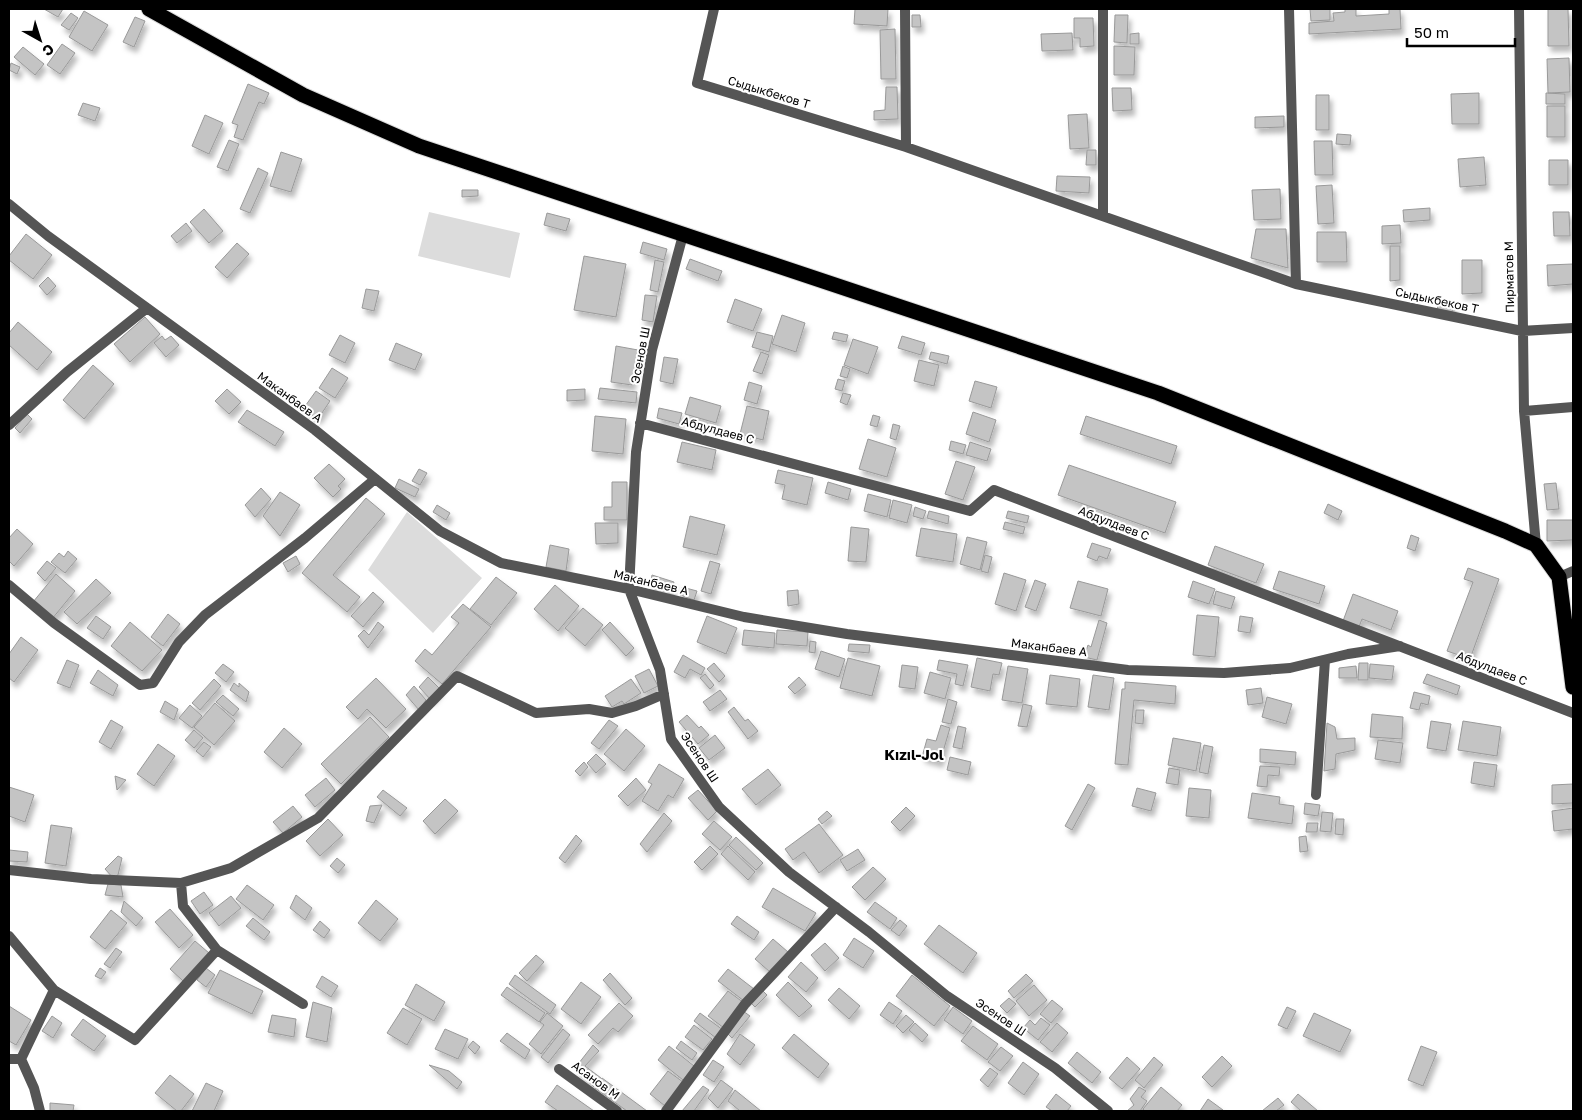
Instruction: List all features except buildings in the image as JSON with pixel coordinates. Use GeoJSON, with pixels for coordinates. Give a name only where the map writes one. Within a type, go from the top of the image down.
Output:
{"type":"FeatureCollection","features":[{"type":"Feature","properties":{"kind":"highway"},"geometry":{"type":"LineString","coordinates":[[149,9],[303,95],[419,146],[1158,393],[1506,531],[1536,545],[1559,577],[1573,687]]}},
{"type":"Feature","properties":{"kind":"street","name":"Сыдыкбеков Т"},"geometry":{"type":"LineString","coordinates":[[714,9],[697,83],[906,147],[1296,284],[1522,331],[1573,328]]}},
{"type":"Feature","properties":{"kind":"street"},"geometry":{"type":"LineString","coordinates":[[905,9],[906,147]]}},
{"type":"Feature","properties":{"kind":"street"},"geometry":{"type":"LineString","coordinates":[[1103,9],[1103,215]]}},
{"type":"Feature","properties":{"kind":"street"},"geometry":{"type":"LineString","coordinates":[[1289,9],[1296,284]]}},
{"type":"Feature","properties":{"kind":"street","name":"Пирматов М"},"geometry":{"type":"LineString","coordinates":[[1519,9],[1524,411],[1536,545]]}},
{"type":"Feature","properties":{"kind":"street","name":"Маканбаев А"},"geometry":{"type":"LineString","coordinates":[[9,204],[48,236],[315,430],[440,531],[501,563],[629,589],[744,617],[876,638],[1128,670],[1224,673],[1290,668],[1348,654],[1400,646]]}},
{"type":"Feature","properties":{"kind":"street","name":"Эсенов Ш"},"geometry":{"type":"LineString","coordinates":[[683,235],[652,350],[640,423],[636,452],[629,589],[660,670],[671,739],[719,807],[789,872],[947,996],[1055,1068],[1108,1111]]}},
{"type":"Feature","properties":{"kind":"street"},"geometry":{"type":"LineString","coordinates":[[9,425],[66,372],[147,308]]}},
{"type":"Feature","properties":{"kind":"street"},"geometry":{"type":"LineString","coordinates":[[1524,411],[1573,407]]}},
{"type":"Feature","properties":{"kind":"street","name":"Абдулдаев С"},"geometry":{"type":"LineString","coordinates":[[640,423],[970,511],[994,490],[1573,713]]}},
{"type":"Feature","properties":{"kind":"street"},"geometry":{"type":"LineString","coordinates":[[9,585],[54,623],[140,685],[153,683],[179,642],[205,615],[299,543],[375,479]]}},
{"type":"Feature","properties":{"kind":"street"},"geometry":{"type":"LineString","coordinates":[[1559,577],[1573,571]]}},
{"type":"Feature","properties":{"kind":"street"},"geometry":{"type":"LineString","coordinates":[[1316,795],[1325,660]]}},
{"type":"Feature","properties":{"kind":"street"},"geometry":{"type":"LineString","coordinates":[[9,870],[91,879],[182,883],[231,868],[318,818],[457,676],[536,713],[589,709],[612,712],[636,706],[664,694]]}},
{"type":"Feature","properties":{"kind":"street"},"geometry":{"type":"LineString","coordinates":[[182,883],[183,906],[217,950],[303,1004]]}},
{"type":"Feature","properties":{"kind":"street"},"geometry":{"type":"LineString","coordinates":[[666,1111],[745,1004],[836,907]]}},
{"type":"Feature","properties":{"kind":"street"},"geometry":{"type":"LineString","coordinates":[[9,936],[54,990],[135,1040],[217,950]]}},
{"type":"Feature","properties":{"kind":"street"},"geometry":{"type":"LineString","coordinates":[[40,1111],[34,1088],[21,1059],[54,990]]}},
{"type":"Feature","properties":{"kind":"street"},"geometry":{"type":"LineString","coordinates":[[9,1059],[21,1059]]}},
{"type":"Feature","properties":{"kind":"street","name":"Асанов М"},"geometry":{"type":"LineString","coordinates":[[559,1069],[617,1111]]}},
{"type":"Feature","properties":{"kind":"shaded area"},"geometry":{"type":"Polygon","coordinates":[[[429,212],[520,233],[510,278],[418,256],[429,212]]]}},
{"type":"Feature","properties":{"kind":"shaded area"},"geometry":{"type":"Polygon","coordinates":[[[407,512],[482,578],[433,633],[368,570],[407,512]]]}},
{"type":"Feature","properties":{"kind":"district","name":"Kızıl-Jol"},"geometry":{"type":"Point","coordinates":[914,754]}}]}
